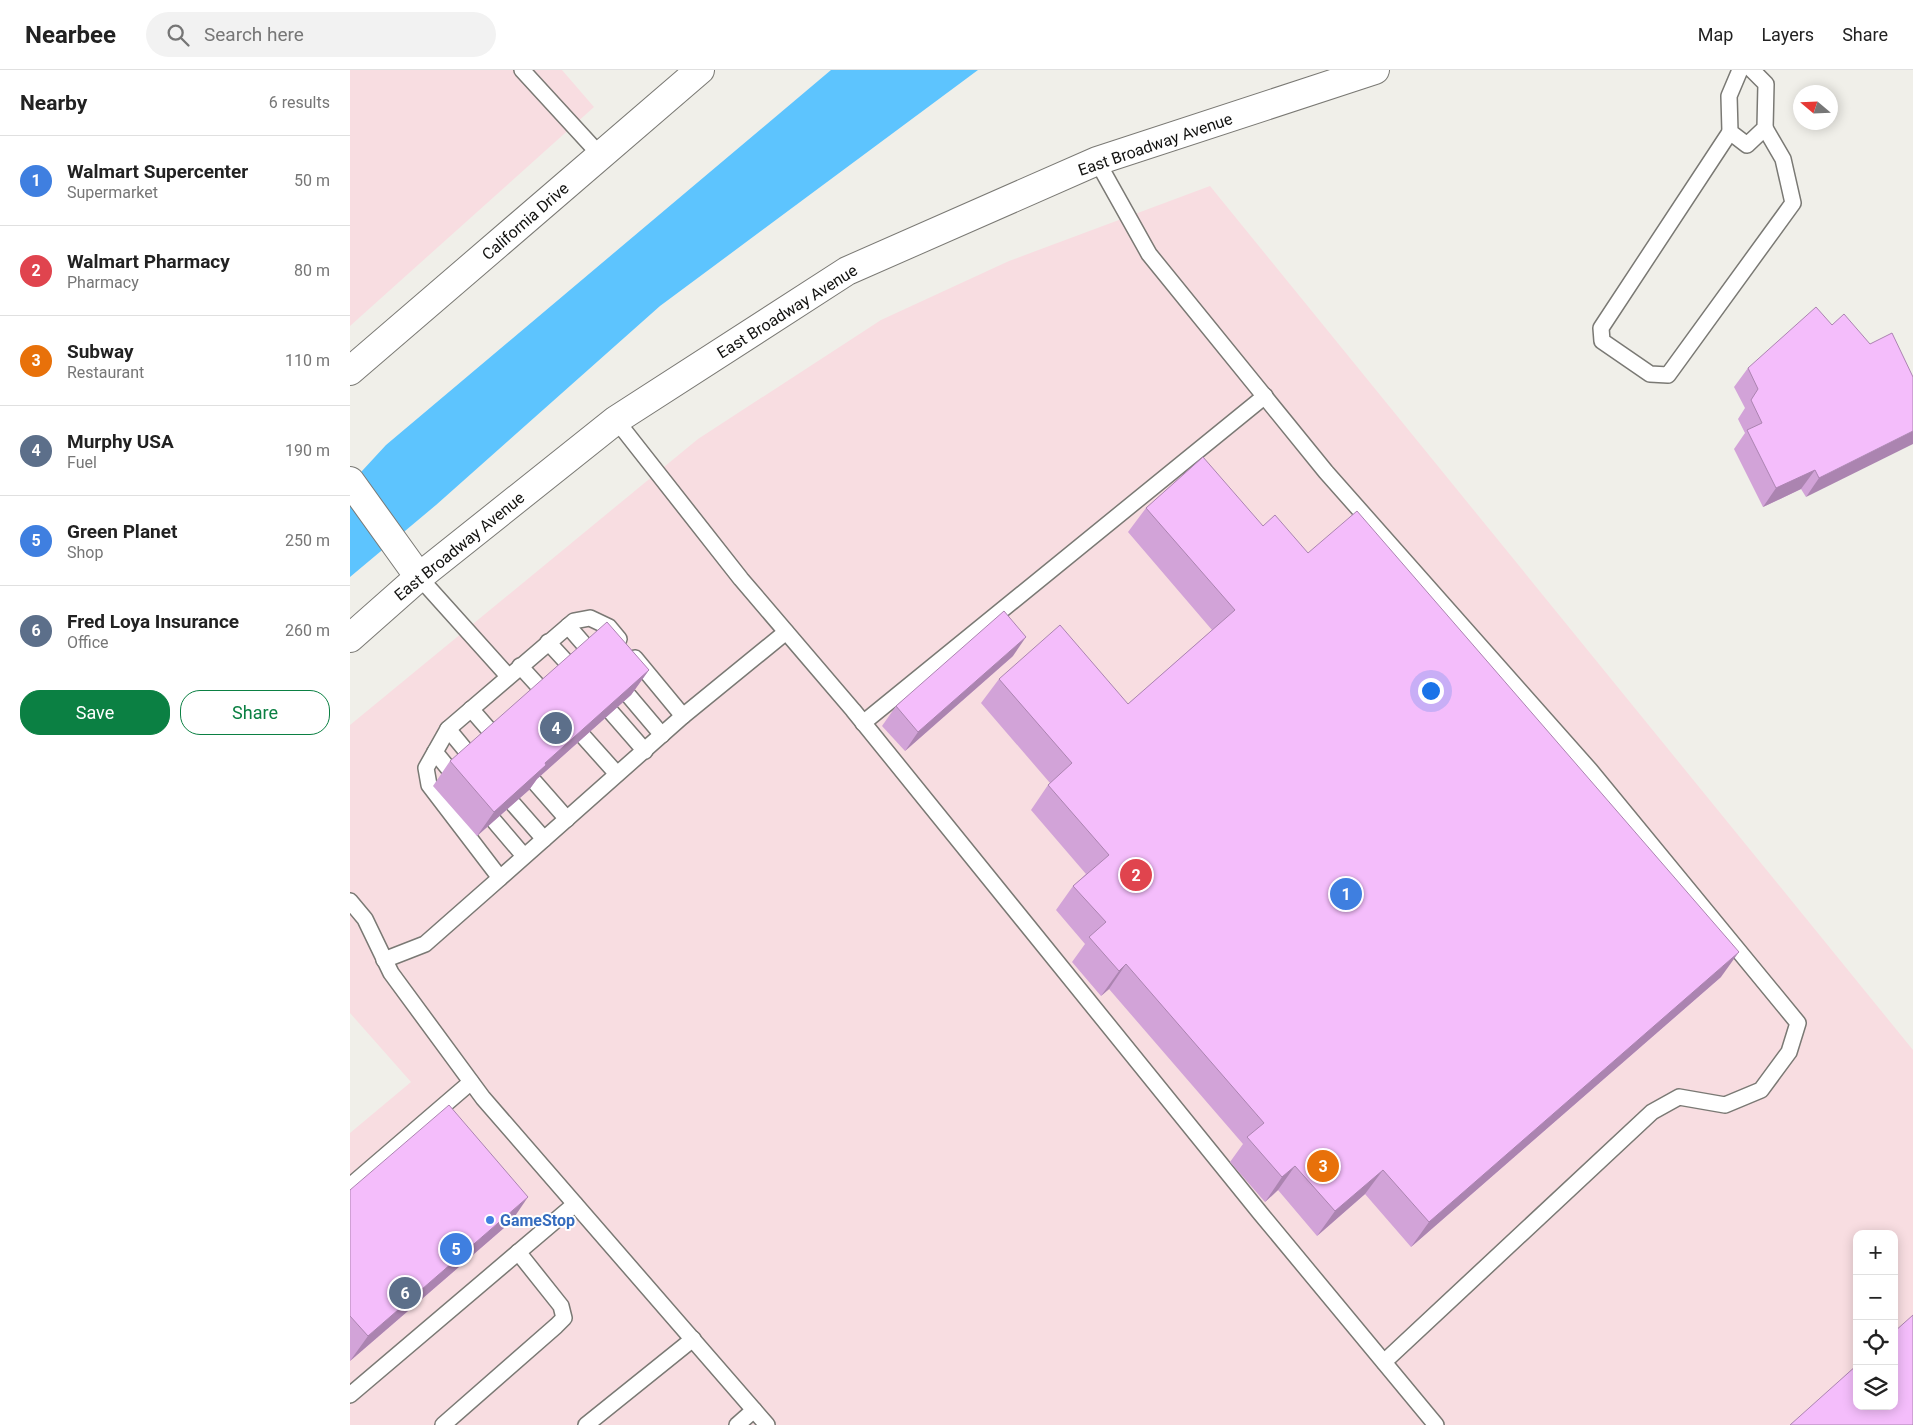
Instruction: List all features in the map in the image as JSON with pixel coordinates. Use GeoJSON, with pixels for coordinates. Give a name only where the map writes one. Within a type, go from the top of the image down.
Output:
{"type":"FeatureCollection","features":[{"type":"Feature","properties":{"kind":"street","name":"California Drive"},"geometry":{"type":"LineString","coordinates":[[350,372],[700,70]]}},
{"type":"Feature","properties":{"kind":"street","name":"East Broadway Avenue"},"geometry":{"type":"LineString","coordinates":[[350,638],[418,577],[616,420],[847,271],[1097,161],[1375,70]]}},
{"type":"Feature","properties":{"kind":"street"},"geometry":{"type":"LineString","coordinates":[[350,482],[418,577]]}},
{"type":"Feature","properties":{"kind":"lane"},"geometry":{"type":"LineString","coordinates":[[522,70],[601,156]]}},
{"type":"Feature","properties":{"kind":"lane"},"geometry":{"type":"LineString","coordinates":[[1740,70],[1729,96],[1730,132],[1601,328],[1602,341],[1650,374],[1668,375],[1793,203],[1783,159],[1765,128],[1766,84],[1752,70]]}},
{"type":"Feature","properties":{"kind":"lane"},"geometry":{"type":"LineString","coordinates":[[1730,132],[1747,145],[1765,128]]}},
{"type":"Feature","properties":{"kind":"lane"},"geometry":{"type":"LineString","coordinates":[[1097,161],[1149,254],[1333,479],[1590,770],[1798,1023],[1789,1052],[1761,1090],[1725,1105],[1679,1097],[1652,1112],[1384,1362]]}},
{"type":"Feature","properties":{"kind":"lane"},"geometry":{"type":"LineString","coordinates":[[863,723],[1265,396]]}},
{"type":"Feature","properties":{"kind":"lane"},"geometry":{"type":"LineString","coordinates":[[616,420],[741,579],[863,723],[1231,1178],[1436,1425]]}},
{"type":"Feature","properties":{"kind":"lane"},"geometry":{"type":"LineString","coordinates":[[418,577],[508,676]]}},
{"type":"Feature","properties":{"kind":"lane"},"geometry":{"type":"LineString","coordinates":[[500,878],[429,785],[426,768],[448,729],[574,621],[590,618],[609,627],[683,716]]}},
{"type":"Feature","properties":{"kind":"lane"},"geometry":{"type":"LineString","coordinates":[[568,626],[588,649]]}},
{"type":"Feature","properties":{"kind":"lane"},"geometry":{"type":"LineString","coordinates":[[384,960],[425,944],[683,716],[786,632]]}},
{"type":"Feature","properties":{"kind":"lane"},"geometry":{"type":"LineString","coordinates":[[548,642],[570,666]]}},
{"type":"Feature","properties":{"kind":"lane"},"geometry":{"type":"LineString","coordinates":[[520,666],[540,689]]}},
{"type":"Feature","properties":{"kind":"lane"},"geometry":{"type":"LineString","coordinates":[[629,696],[662,735]]}},
{"type":"Feature","properties":{"kind":"lane"},"geometry":{"type":"LineString","coordinates":[[471,709],[491,732]]}},
{"type":"Feature","properties":{"kind":"lane"},"geometry":{"type":"LineString","coordinates":[[611,712],[645,751]]}},
{"type":"Feature","properties":{"kind":"lane"},"geometry":{"type":"LineString","coordinates":[[448,729],[467,752]]}},
{"type":"Feature","properties":{"kind":"lane"},"geometry":{"type":"LineString","coordinates":[[583,736],[617,774]]}},
{"type":"Feature","properties":{"kind":"lane"},"geometry":{"type":"LineString","coordinates":[[435,752],[448,768]]}},
{"type":"Feature","properties":{"kind":"lane"},"geometry":{"type":"LineString","coordinates":[[531,778],[566,819]]}},
{"type":"Feature","properties":{"kind":"lane"},"geometry":{"type":"LineString","coordinates":[[508,798],[544,839]]}},
{"type":"Feature","properties":{"kind":"lane"},"geometry":{"type":"LineString","coordinates":[[489,816],[524,856]]}},
{"type":"Feature","properties":{"kind":"lane"},"geometry":{"type":"LineString","coordinates":[[350,902],[365,920],[391,973],[471,1082],[767,1425]]}},
{"type":"Feature","properties":{"kind":"lane"},"geometry":{"type":"LineString","coordinates":[[350,1186],[471,1082]]}},
{"type":"Feature","properties":{"kind":"lane"},"geometry":{"type":"LineString","coordinates":[[350,1395],[575,1204]]}},
{"type":"Feature","properties":{"kind":"lane"},"geometry":{"type":"LineString","coordinates":[[443,1425],[564,1318],[561,1306],[518,1252]]}},
{"type":"Feature","properties":{"kind":"lane"},"geometry":{"type":"LineString","coordinates":[[586,1425],[693,1340]]}},
{"type":"Feature","properties":{"kind":"lane"},"geometry":{"type":"LineString","coordinates":[[737,1425],[754,1410]]}},
{"type":"Feature","properties":{"kind":"shaded area"},"geometry":{"type":"Polygon","coordinates":[[[350,70],[562,70],[594,107],[350,326],[350,70]]]}},
{"type":"Feature","properties":{"kind":"shaded area"},"geometry":{"type":"Polygon","coordinates":[[[1210,186],[1913,1050],[1913,1425],[350,1425],[350,1133],[411,1082],[350,1013],[350,725],[698,439],[881,320],[1009,261],[1210,186]]]}},
{"type":"Feature","properties":{"kind":"water"},"geometry":{"type":"Polygon","coordinates":[[[831,70],[978,70],[660,306],[436,505],[350,577],[350,484],[386,445],[831,70]]]}},
{"type":"Feature","properties":{"kind":"building"},"geometry":{"type":"Polygon","coordinates":[[[1816,307],[1832,325],[1844,314],[1870,344],[1892,333],[1913,377],[1913,431],[1819,478],[1815,470],[1776,488],[1747,430],[1762,423],[1751,400],[1758,389],[1748,368],[1816,307]]]}},
{"type":"Feature","properties":{"kind":"building"},"geometry":{"type":"Polygon","coordinates":[[[1203,457],[1263,526],[1275,515],[1308,553],[1357,511],[1739,952],[1429,1222],[1383,1170],[1335,1211],[1295,1166],[1282,1177],[1247,1137],[1264,1123],[1126,964],[1119,971],[1089,937],[1106,922],[1073,886],[1109,855],[1048,785],[1072,763],[999,679],[1060,625],[1128,704],[1235,610],[1146,508],[1203,457]]]}},
{"type":"Feature","properties":{"kind":"building"},"geometry":{"type":"Polygon","coordinates":[[[1004,611],[1026,637],[918,732],[896,706],[1004,611]]]}},
{"type":"Feature","properties":{"kind":"building"},"geometry":{"type":"Polygon","coordinates":[[[607,622],[649,670],[545,763],[546,765],[494,812],[450,761],[607,622]]]}},
{"type":"Feature","properties":{"kind":"building"},"geometry":{"type":"Polygon","coordinates":[[[449,1105],[528,1197],[368,1336],[350,1316],[350,1190],[449,1105]]]}},
{"type":"Feature","properties":{"kind":"building"},"geometry":{"type":"Polygon","coordinates":[[[1913,1315],[1913,1425],[1790,1425],[1853,1369],[1853,1410],[1898,1410],[1898,1328],[1913,1315]]]}},
{"type":"Feature","properties":{"kind":"place","name":"Murphy USA"},"geometry":{"type":"Point","coordinates":[556,728]}},
{"type":"Feature","properties":{"kind":"place","name":"Walmart Pharmacy"},"geometry":{"type":"Point","coordinates":[1136,875]}},
{"type":"Feature","properties":{"kind":"place","name":"Walmart Supercenter"},"geometry":{"type":"Point","coordinates":[1346,894]}},
{"type":"Feature","properties":{"kind":"place","name":"Subway"},"geometry":{"type":"Point","coordinates":[1323,1166]}},
{"type":"Feature","properties":{"kind":"place","name":"GameStop"},"geometry":{"type":"Point","coordinates":[490,1220]}},
{"type":"Feature","properties":{"kind":"place","name":"Green Planet"},"geometry":{"type":"Point","coordinates":[456,1249]}},
{"type":"Feature","properties":{"kind":"place","name":"Fred Loya Insurance"},"geometry":{"type":"Point","coordinates":[405,1293]}}]}
